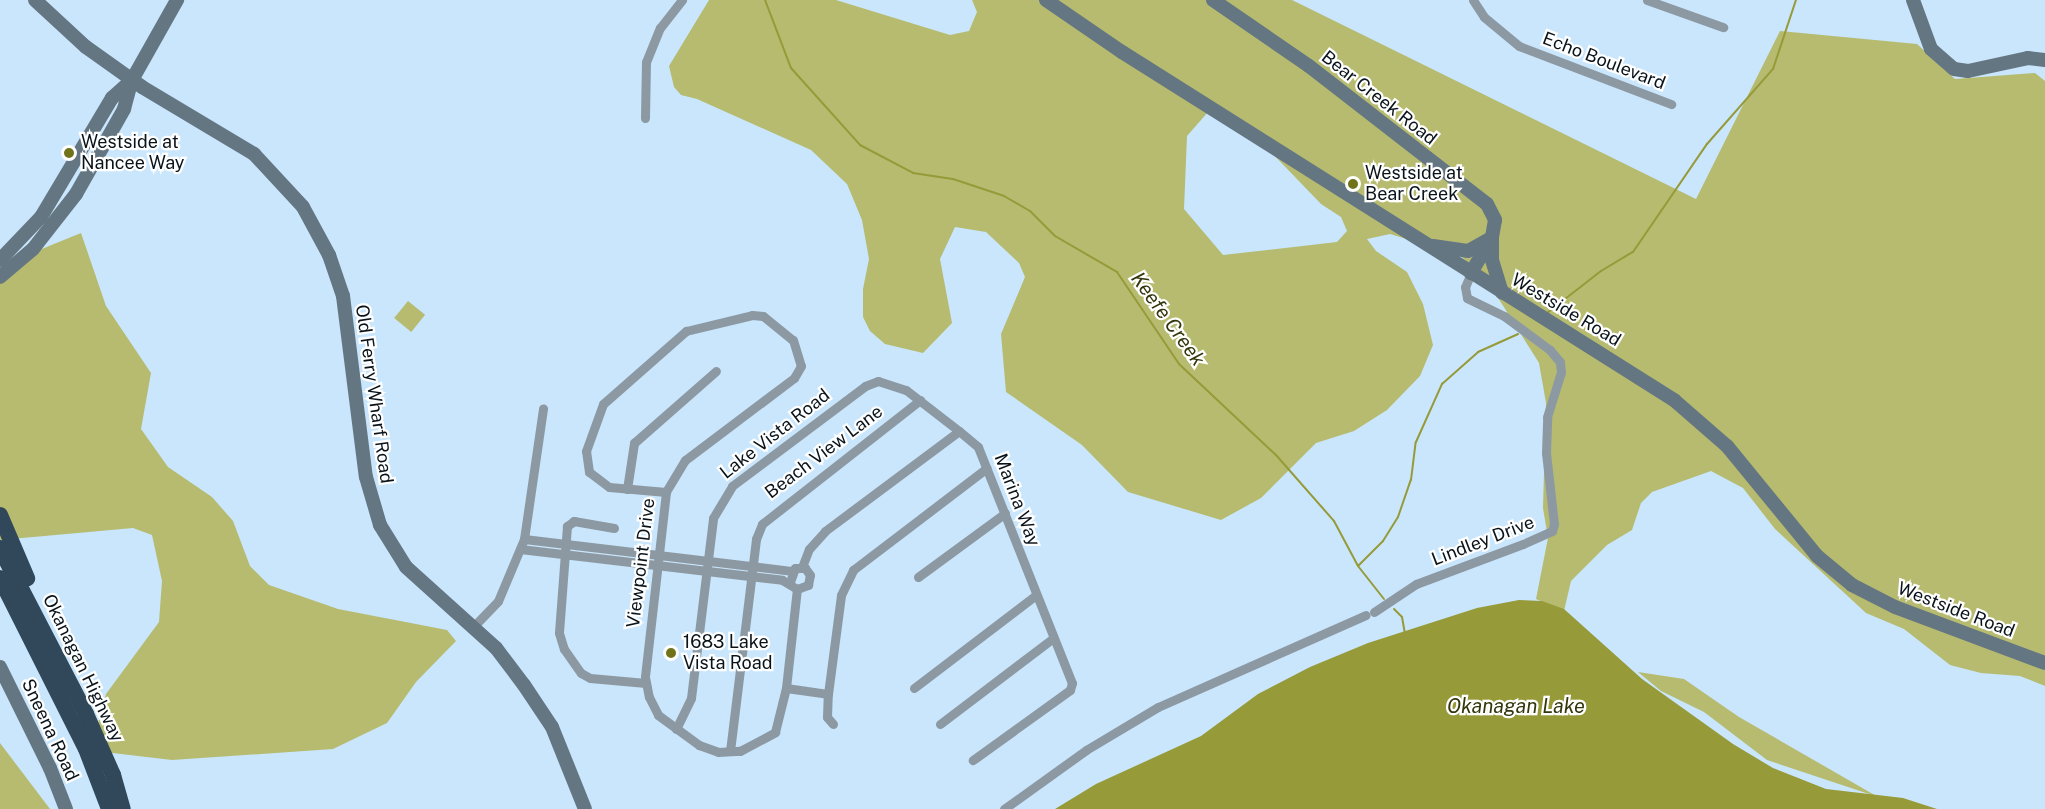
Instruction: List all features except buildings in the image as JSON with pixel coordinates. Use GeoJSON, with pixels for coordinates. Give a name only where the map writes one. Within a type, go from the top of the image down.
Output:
{"type":"FeatureCollection","features":[{"type":"Feature","properties":{"kind":"highway"},"geometry":{"type":"LineString","coordinates":[[0,515],[78,718]]}},
{"type":"Feature","properties":{"kind":"highway","name":"Okanagan Highway"},"geometry":{"type":"LineString","coordinates":[[0,548],[78,718],[109,809]]}},
{"type":"Feature","properties":{"kind":"highway","name":"Okanagan Highway"},"geometry":{"type":"LineString","coordinates":[[0,578],[78,718],[113,775],[123,809]]}},
{"type":"Feature","properties":{"kind":"highway"},"geometry":{"type":"LineString","coordinates":[[0,604],[78,718]]}},
{"type":"Feature","properties":{"kind":"main road","name":"Old Ferry Wharf Road"},"geometry":{"type":"LineString","coordinates":[[35,0],[50,5],[86,47],[132,80],[254,154],[307,214],[329,255],[347,312],[366,477],[375,514],[388,541],[406,567],[496,648],[552,728],[585,809]]}},
{"type":"Feature","properties":{"kind":"main road"},"geometry":{"type":"LineString","coordinates":[[0,277],[33,249],[76,194],[124,109],[132,80],[177,0]]}},
{"type":"Feature","properties":{"kind":"main road","name":"Westside Road"},"geometry":{"type":"LineString","coordinates":[[1046,0],[1423,244],[1636,375],[1701,422],[1727,446],[1817,556],[1852,585],[1895,606],[2045,663]]}},
{"type":"Feature","properties":{"kind":"main road","name":"Bear Creek Road"},"geometry":{"type":"LineString","coordinates":[[1213,0],[1308,66],[1487,204],[1495,220],[1492,260],[1502,293]]}},
{"type":"Feature","properties":{"kind":"main road"},"geometry":{"type":"LineString","coordinates":[[1913,0],[1931,49],[1954,69],[1968,71],[2028,58],[2045,60]]}},
{"type":"Feature","properties":{"kind":"main road"},"geometry":{"type":"LineString","coordinates":[[0,260],[41,217],[112,98],[132,80]]}},
{"type":"Feature","properties":{"kind":"main road"},"geometry":{"type":"LineString","coordinates":[[1423,244],[1468,251],[1492,237]]}},
{"type":"Feature","properties":{"kind":"main road"},"geometry":{"type":"LineString","coordinates":[[1471,273],[1492,237]]}},
{"type":"Feature","properties":{"kind":"main road","name":"Sneena Road"},"geometry":{"type":"LineString","coordinates":[[0,667],[50,768],[66,809]]}},
{"type":"Feature","properties":{"kind":"street"},"geometry":{"type":"LineString","coordinates":[[645,118],[646,62],[660,28],[682,0]]}},
{"type":"Feature","properties":{"kind":"street","name":"Echo Boulevard"},"geometry":{"type":"LineString","coordinates":[[1473,0],[1484,17],[1520,46],[1671,104]]}},
{"type":"Feature","properties":{"kind":"street"},"geometry":{"type":"LineString","coordinates":[[1647,0],[1724,27]]}},
{"type":"Feature","properties":{"kind":"street","name":"Lindley Drive"},"geometry":{"type":"LineString","coordinates":[[1004,809],[1086,750],[1158,707],[1370,614],[1406,590],[1552,531],[1554,524],[1546,453],[1547,417],[1561,372],[1560,362],[1550,350],[1504,316],[1467,298],[1465,286],[1471,273]]}},
{"type":"Feature","properties":{"kind":"street","name":"Viewpoint Drive"},"geometry":{"type":"LineString","coordinates":[[627,489],[609,487],[589,472],[586,451],[595,425],[611,394],[686,331],[752,315],[764,316],[793,340],[801,366],[794,378],[685,460],[666,492],[646,683],[658,715],[676,729]]}},
{"type":"Feature","properties":{"kind":"street"},"geometry":{"type":"LineString","coordinates":[[666,492],[627,489],[634,443],[716,371]]}},
{"type":"Feature","properties":{"kind":"street","name":"Lake Vista Road"},"geometry":{"type":"LineString","coordinates":[[676,729],[692,698],[713,518],[720,500],[732,486],[865,386],[878,381],[893,383],[920,400],[959,430]]}},
{"type":"Feature","properties":{"kind":"street","name":"Beach View Lane"},"geometry":{"type":"LineString","coordinates":[[730,751],[759,532],[772,512],[920,400]]}},
{"type":"Feature","properties":{"kind":"street"},"geometry":{"type":"LineString","coordinates":[[473,627],[498,601],[522,544],[533,481],[533,456],[543,408]]}},
{"type":"Feature","properties":{"kind":"street"},"geometry":{"type":"LineString","coordinates":[[522,544],[752,572],[791,571],[802,567],[809,549],[825,531],[959,430]]}},
{"type":"Feature","properties":{"kind":"street","name":"Marina Way"},"geometry":{"type":"LineString","coordinates":[[959,430],[978,447],[1052,639],[1070,671],[1072,683],[1070,690],[973,760]]}},
{"type":"Feature","properties":{"kind":"street"},"geometry":{"type":"LineString","coordinates":[[833,724],[827,717],[828,694],[842,595],[853,570],[987,468]]}},
{"type":"Feature","properties":{"kind":"street"},"geometry":{"type":"LineString","coordinates":[[918,577],[1005,513]]}},
{"type":"Feature","properties":{"kind":"street"},"geometry":{"type":"LineString","coordinates":[[614,528],[574,521],[567,526],[559,633],[572,664],[590,678],[646,683]]}},
{"type":"Feature","properties":{"kind":"street"},"geometry":{"type":"LineString","coordinates":[[752,572],[805,588],[811,579],[802,567]]}},
{"type":"Feature","properties":{"kind":"street"},"geometry":{"type":"LineString","coordinates":[[676,729],[699,745],[730,751],[750,746],[775,732],[786,688],[794,586],[791,571]]}},
{"type":"Feature","properties":{"kind":"street"},"geometry":{"type":"LineString","coordinates":[[914,688],[1036,595]]}},
{"type":"Feature","properties":{"kind":"street"},"geometry":{"type":"LineString","coordinates":[[940,724],[1052,639]]}},
{"type":"Feature","properties":{"kind":"street"},"geometry":{"type":"LineString","coordinates":[[786,688],[828,694]]}},
{"type":"Feature","properties":{"kind":"green space"},"geometry":{"type":"Polygon","coordinates":[[[709,0],[836,0],[950,35],[969,31],[977,12],[972,0],[1292,0],[1696,199],[1780,31],[1917,44],[1955,79],[2035,73],[2045,81],[2045,686],[2020,676],[1981,673],[1950,665],[1904,629],[1866,613],[1775,529],[1743,488],[1711,471],[1652,492],[1641,503],[1632,530],[1607,545],[1571,581],[1564,611],[1536,599],[1548,538],[1543,508],[1546,403],[1539,363],[1485,277],[1459,255],[1390,234],[1367,239],[1376,251],[1407,272],[1423,304],[1433,345],[1420,376],[1387,410],[1354,431],[1316,443],[1261,498],[1221,520],[1128,492],[1082,445],[1006,392],[1001,334],[1025,277],[1019,263],[986,232],[955,227],[940,259],[952,323],[923,353],[885,344],[870,331],[863,317],[863,289],[869,259],[862,220],[847,184],[811,150],[697,99],[681,95],[674,87],[669,66],[709,0]],[[1208,112],[1187,136],[1184,209],[1223,255],[1337,242],[1347,231],[1341,217],[1321,204],[1240,120],[1208,112]]]}},
{"type":"Feature","properties":{"kind":"green space"},"geometry":{"type":"Polygon","coordinates":[[[81,233],[106,306],[151,373],[141,429],[168,467],[212,497],[233,521],[250,566],[269,585],[338,609],[447,630],[456,641],[416,682],[387,723],[333,749],[172,760],[104,752],[95,734],[106,694],[159,622],[162,581],[152,535],[133,528],[0,540],[0,266],[81,233]]]}},
{"type":"Feature","properties":{"kind":"green space"},"geometry":{"type":"Polygon","coordinates":[[[408,301],[425,315],[411,332],[394,318],[408,301]]]}},
{"type":"Feature","properties":{"kind":"green space"},"geometry":{"type":"Polygon","coordinates":[[[1638,672],[1684,679],[1739,717],[1878,797],[1767,760],[1704,712],[1661,691],[1638,672]]]}},
{"type":"Feature","properties":{"kind":"green space"},"geometry":{"type":"Polygon","coordinates":[[[0,743],[50,809],[0,809],[0,743]]]}},
{"type":"Feature","properties":{"kind":"water","name":"Okanagan Lake"},"geometry":{"type":"Polygon","coordinates":[[[1519,600],[1542,601],[1564,609],[1642,679],[1733,744],[1773,768],[1826,789],[1903,798],[1937,809],[1055,809],[1096,784],[1201,736],[1258,694],[1310,667],[1368,643],[1477,608],[1519,600]]]}},
{"type":"Feature","properties":{"kind":"waterway","name":"Keefe Creek"},"geometry":{"type":"LineString","coordinates":[[765,0],[791,68],[860,145],[913,173],[953,179],[1004,196],[1030,211],[1055,236],[1117,272],[1179,364],[1276,455],[1334,521],[1358,566],[1384,599]]}},
{"type":"Feature","properties":{"kind":"waterway"},"geometry":{"type":"LineString","coordinates":[[1547,313],[1601,271],[1633,252],[1707,144],[1773,69],[1796,0]]}},
{"type":"Feature","properties":{"kind":"waterway"},"geometry":{"type":"LineString","coordinates":[[1358,566],[1383,541],[1398,517],[1411,480],[1416,442],[1442,384],[1478,352],[1518,334]]}},
{"type":"Feature","properties":{"kind":"waterway","name":"Keefe Creek"},"geometry":{"type":"LineString","coordinates":[[1394,609],[1402,617],[1405,634]]}},
{"type":"Feature","properties":{"kind":"place","name":"Westside at Nancee Way"},"geometry":{"type":"Point","coordinates":[69,153]}},
{"type":"Feature","properties":{"kind":"place","name":"Westside at Bear Creek"},"geometry":{"type":"Point","coordinates":[1353,184]}},
{"type":"Feature","properties":{"kind":"place","name":"1683 Lake Vista Road"},"geometry":{"type":"Point","coordinates":[671,653]}}]}
